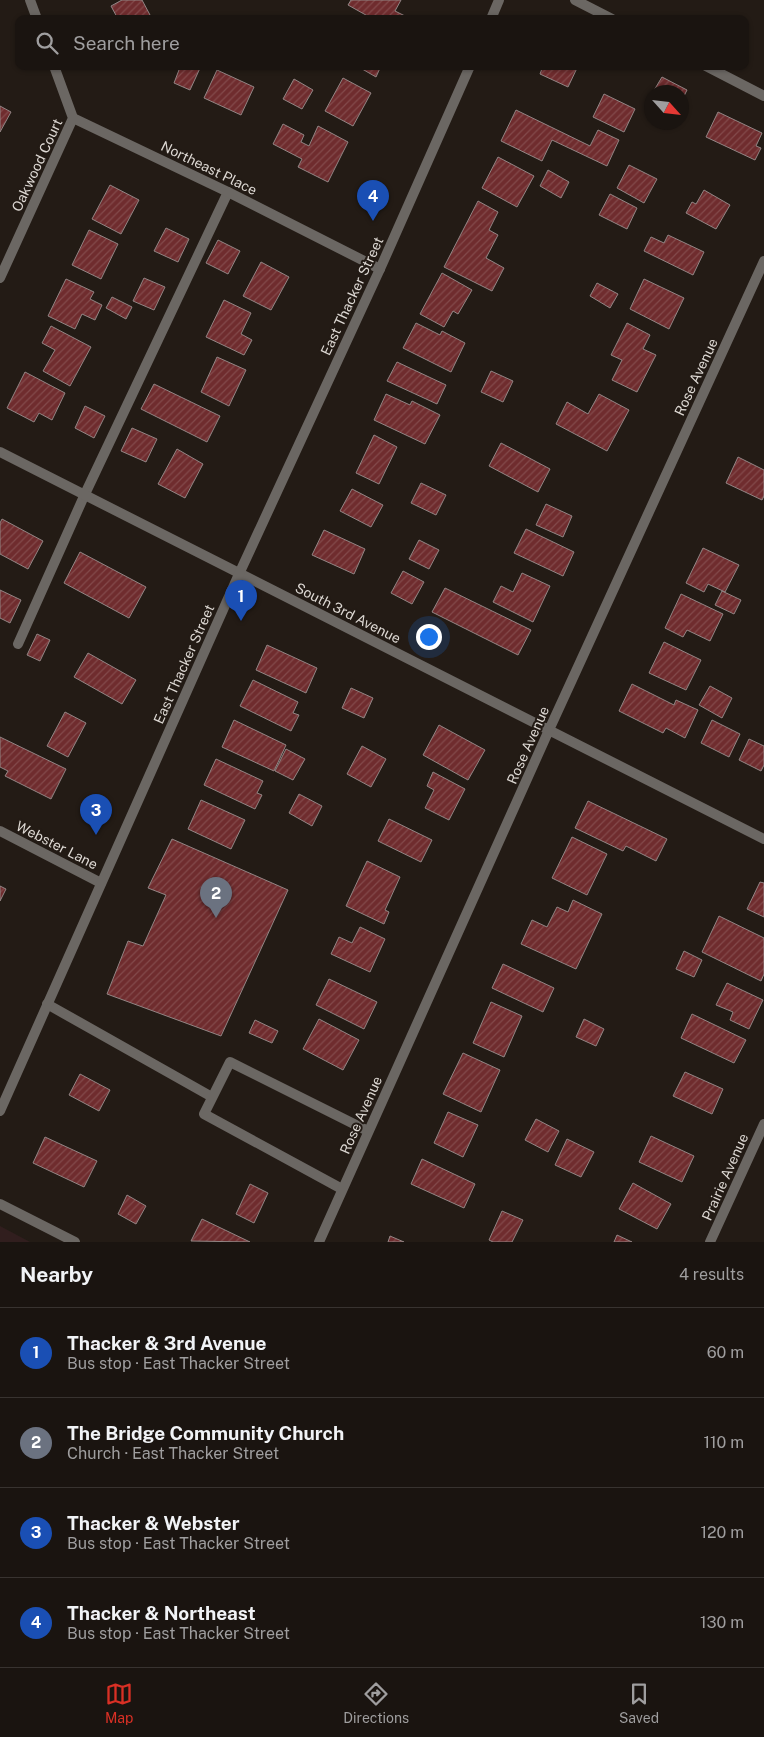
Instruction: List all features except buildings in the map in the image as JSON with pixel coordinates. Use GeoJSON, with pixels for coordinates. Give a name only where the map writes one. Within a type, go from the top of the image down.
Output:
{"type":"FeatureCollection","features":[{"type":"Feature","properties":{"kind":"street"},"geometry":{"type":"LineString","coordinates":[[30,0],[36,15]]}},
{"type":"Feature","properties":{"kind":"street"},"geometry":{"type":"LineString","coordinates":[[493,15],[499,0]]}},
{"type":"Feature","properties":{"kind":"street"},"geometry":{"type":"LineString","coordinates":[[575,0],[604,15]]}},
{"type":"Feature","properties":{"kind":"street"},"geometry":{"type":"LineString","coordinates":[[55,70],[73,118]]}},
{"type":"Feature","properties":{"kind":"street","name":"East Thacker Street"},"geometry":{"type":"LineString","coordinates":[[0,1111],[239,574],[380,269],[468,70]]}},
{"type":"Feature","properties":{"kind":"street"},"geometry":{"type":"LineString","coordinates":[[714,70],[764,96]]}},
{"type":"Feature","properties":{"kind":"street","name":"Northeast Place"},"geometry":{"type":"LineString","coordinates":[[73,118],[228,192],[380,269]]}},
{"type":"Feature","properties":{"kind":"street","name":"Oakwood Court"},"geometry":{"type":"LineString","coordinates":[[0,278],[73,118]]}},
{"type":"Feature","properties":{"kind":"street"},"geometry":{"type":"LineString","coordinates":[[18,644],[85,494],[228,192]]}},
{"type":"Feature","properties":{"kind":"street","name":"Rose Avenue"},"geometry":{"type":"LineString","coordinates":[[319,1242],[549,730],[764,261]]}},
{"type":"Feature","properties":{"kind":"street","name":"South 3rd Avenue"},"geometry":{"type":"LineString","coordinates":[[0,452],[764,839]]}},
{"type":"Feature","properties":{"kind":"street","name":"Webster Lane"},"geometry":{"type":"LineString","coordinates":[[0,831],[101,883]]}},
{"type":"Feature","properties":{"kind":"street"},"geometry":{"type":"LineString","coordinates":[[47,1004],[212,1096]]}},
{"type":"Feature","properties":{"kind":"street"},"geometry":{"type":"LineString","coordinates":[[342,1189],[204,1114],[212,1096],[230,1062],[368,1131]]}},
{"type":"Feature","properties":{"kind":"street","name":"Prairie Avenue"},"geometry":{"type":"LineString","coordinates":[[710,1242],[764,1124]]}},
{"type":"Feature","properties":{"kind":"street"},"geometry":{"type":"LineString","coordinates":[[0,1204],[75,1242]]}},
{"type":"Feature","properties":{"kind":"shaded area"},"geometry":{"type":"Polygon","coordinates":[[[0,1226],[30,1242],[0,1242],[0,1226]]]}},
{"type":"Feature","properties":{"kind":"place","name":"Thacker & Northeast"},"geometry":{"type":"Point","coordinates":[373,221]}},
{"type":"Feature","properties":{"kind":"place","name":"Thacker & 3rd Avenue"},"geometry":{"type":"Point","coordinates":[241,621]}},
{"type":"Feature","properties":{"kind":"place","name":"Thacker & Webster"},"geometry":{"type":"Point","coordinates":[96,835]}},
{"type":"Feature","properties":{"kind":"place","name":"The Bridge Community Church"},"geometry":{"type":"Point","coordinates":[216,918]}}]}
